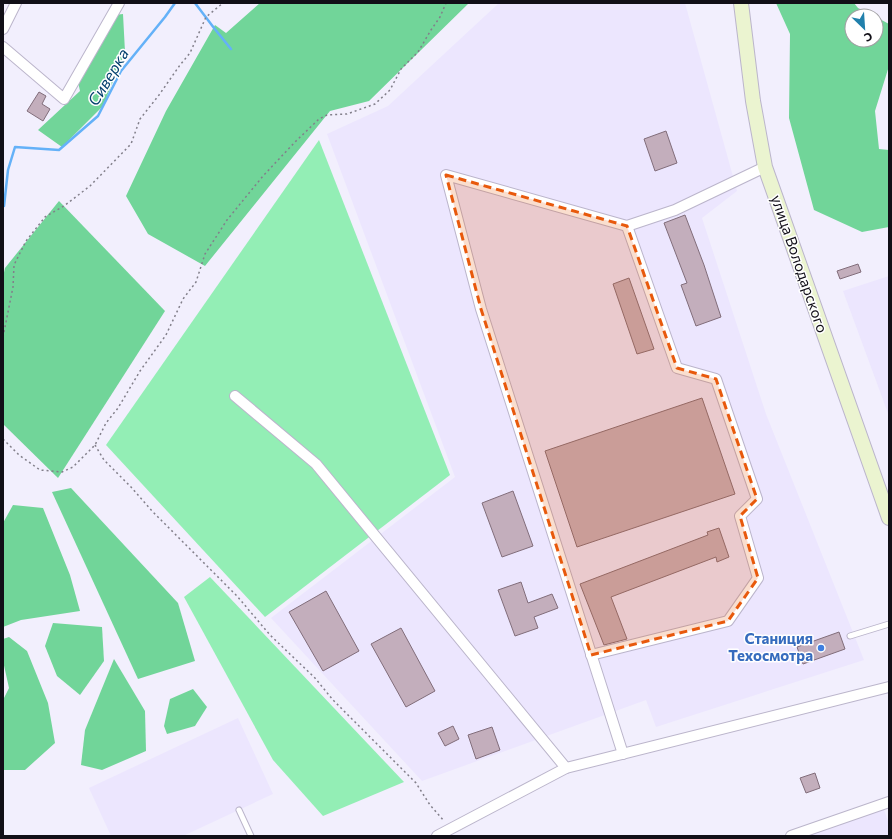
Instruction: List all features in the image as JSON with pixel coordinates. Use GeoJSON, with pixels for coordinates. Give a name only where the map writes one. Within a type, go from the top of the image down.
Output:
{"type":"FeatureCollection","features":[{"type":"Feature","properties":{"kind":"main road","name":"улица Володарского"},"geometry":{"type":"LineString","coordinates":[[741,3],[753,101],[765,167],[889,518]]}},
{"type":"Feature","properties":{"kind":"street"},"geometry":{"type":"LineString","coordinates":[[3,29],[16,3]]}},
{"type":"Feature","properties":{"kind":"street"},"geometry":{"type":"LineString","coordinates":[[3,47],[64,99],[119,3]]}},
{"type":"Feature","properties":{"kind":"street"},"geometry":{"type":"LineString","coordinates":[[623,754],[480,308],[446,176],[627,226],[675,210],[765,167]]}},
{"type":"Feature","properties":{"kind":"street"},"geometry":{"type":"LineString","coordinates":[[591,655],[728,621],[758,578],[740,516],[757,499],[716,379],[677,368],[627,226]]}},
{"type":"Feature","properties":{"kind":"street"},"geometry":{"type":"LineString","coordinates":[[234,396],[316,464],[566,768]]}},
{"type":"Feature","properties":{"kind":"street"},"geometry":{"type":"LineString","coordinates":[[437,836],[566,768],[889,687]]}},
{"type":"Feature","properties":{"kind":"street"},"geometry":{"type":"LineString","coordinates":[[792,836],[889,802]]}},
{"type":"Feature","properties":{"kind":"lane"},"geometry":{"type":"LineString","coordinates":[[850,636],[889,624]]}},
{"type":"Feature","properties":{"kind":"lane"},"geometry":{"type":"LineString","coordinates":[[239,810],[251,836]]}},
{"type":"Feature","properties":{"kind":"path"},"geometry":{"type":"LineString","coordinates":[[3,337],[13,287],[14,265],[26,241],[46,217],[64,206],[90,186],[131,144],[140,119],[180,65],[190,54],[206,18],[223,3]]}},
{"type":"Feature","properties":{"kind":"path"},"geometry":{"type":"LineString","coordinates":[[3,439],[19,455],[40,470],[62,472],[73,467],[95,445],[106,423],[118,408],[140,371],[166,335],[183,299],[196,282],[205,254],[227,220],[263,176],[319,118],[327,115],[347,114],[375,104],[390,90],[401,70],[418,52],[440,17],[446,3]]}},
{"type":"Feature","properties":{"kind":"path"},"geometry":{"type":"LineString","coordinates":[[95,445],[104,460],[131,487],[152,512],[237,596],[270,635],[315,678],[333,700],[416,783],[430,804],[450,829]]}},
{"type":"Feature","properties":{"kind":"highlighted area"},"geometry":{"type":"Polygon","coordinates":[[[446,175],[627,226],[677,368],[716,379],[757,499],[740,516],[758,578],[728,621],[591,655],[481,309],[446,175]]]}},
{"type":"Feature","properties":{"kind":"shaded area"},"geometry":{"type":"Polygon","coordinates":[[[499,3],[685,3],[737,191],[702,218],[766,414],[864,660],[656,727],[646,700],[422,781],[271,618],[455,477],[327,134],[388,106],[499,3]]]}},
{"type":"Feature","properties":{"kind":"shaded area"},"geometry":{"type":"Polygon","coordinates":[[[889,276],[889,416],[843,291],[889,276]]]}},
{"type":"Feature","properties":{"kind":"shaded area"},"geometry":{"type":"Polygon","coordinates":[[[238,718],[273,794],[183,836],[111,836],[89,788],[238,718]]]}},
{"type":"Feature","properties":{"kind":"shaded area"},"geometry":{"type":"Polygon","coordinates":[[[883,807],[889,824],[889,836],[792,836],[883,807]]]}},
{"type":"Feature","properties":{"kind":"green space"},"geometry":{"type":"Polygon","coordinates":[[[260,3],[469,3],[369,101],[330,111],[205,266],[148,234],[126,196],[166,111],[215,25],[226,33],[260,3]]]}},
{"type":"Feature","properties":{"kind":"green space"},"geometry":{"type":"Polygon","coordinates":[[[776,3],[854,3],[858,8],[844,8],[844,48],[884,48],[884,21],[889,24],[889,66],[875,111],[879,149],[889,150],[889,227],[862,232],[814,210],[789,118],[790,34],[776,3]]]}},
{"type":"Feature","properties":{"kind":"green space"},"geometry":{"type":"Polygon","coordinates":[[[123,14],[125,52],[103,106],[62,147],[38,130],[80,91],[76,73],[106,16],[123,14]]]}},
{"type":"Feature","properties":{"kind":"green space"},"geometry":{"type":"Polygon","coordinates":[[[319,140],[450,475],[265,617],[106,445],[319,140]]]}},
{"type":"Feature","properties":{"kind":"green space"},"geometry":{"type":"Polygon","coordinates":[[[59,201],[165,311],[58,478],[3,424],[3,277],[5,268],[59,201]]]}},
{"type":"Feature","properties":{"kind":"green space"},"geometry":{"type":"Polygon","coordinates":[[[71,488],[178,603],[195,661],[138,679],[52,492],[71,488]]]}},
{"type":"Feature","properties":{"kind":"green space"},"geometry":{"type":"Polygon","coordinates":[[[13,505],[43,508],[70,575],[80,611],[21,620],[3,627],[3,523],[13,505]]]}},
{"type":"Feature","properties":{"kind":"green space"},"geometry":{"type":"Polygon","coordinates":[[[210,577],[404,782],[323,816],[273,760],[184,597],[210,577]]]}},
{"type":"Feature","properties":{"kind":"green space"},"geometry":{"type":"Polygon","coordinates":[[[53,623],[102,627],[104,661],[80,695],[57,676],[45,646],[53,623]]]}},
{"type":"Feature","properties":{"kind":"green space"},"geometry":{"type":"Polygon","coordinates":[[[9,637],[27,651],[48,703],[55,743],[25,770],[3,770],[3,700],[9,688],[3,661],[3,639],[9,637]]]}},
{"type":"Feature","properties":{"kind":"green space"},"geometry":{"type":"Polygon","coordinates":[[[114,659],[145,711],[146,751],[102,770],[81,765],[85,730],[114,659]]]}},
{"type":"Feature","properties":{"kind":"green space"},"geometry":{"type":"Polygon","coordinates":[[[193,689],[207,707],[195,726],[167,734],[164,726],[170,699],[193,689]]]}},
{"type":"Feature","properties":{"kind":"building"},"geometry":{"type":"Polygon","coordinates":[[[39,92],[46,96],[42,104],[50,109],[43,121],[27,111],[39,92]]]}},
{"type":"Feature","properties":{"kind":"building"},"geometry":{"type":"Polygon","coordinates":[[[666,131],[677,163],[655,171],[644,139],[666,131]]]}},
{"type":"Feature","properties":{"kind":"building"},"geometry":{"type":"Polygon","coordinates":[[[685,215],[704,265],[721,317],[696,326],[681,285],[687,283],[664,223],[685,215]]]}},
{"type":"Feature","properties":{"kind":"building"},"geometry":{"type":"Polygon","coordinates":[[[858,264],[861,272],[840,279],[837,271],[858,264]]]}},
{"type":"Feature","properties":{"kind":"building"},"geometry":{"type":"Polygon","coordinates":[[[629,278],[654,349],[637,354],[613,284],[629,278]]]}},
{"type":"Feature","properties":{"kind":"building"},"geometry":{"type":"Polygon","coordinates":[[[702,398],[735,494],[577,547],[545,451],[702,398]]]}},
{"type":"Feature","properties":{"kind":"building"},"geometry":{"type":"Polygon","coordinates":[[[513,491],[533,546],[502,557],[482,503],[513,491]]]}},
{"type":"Feature","properties":{"kind":"building"},"geometry":{"type":"Polygon","coordinates":[[[719,528],[729,557],[717,562],[716,557],[611,597],[627,639],[604,645],[580,584],[708,535],[707,532],[719,528]]]}},
{"type":"Feature","properties":{"kind":"building"},"geometry":{"type":"Polygon","coordinates":[[[521,582],[528,603],[552,594],[558,608],[534,617],[538,628],[515,636],[498,590],[521,582]]]}},
{"type":"Feature","properties":{"kind":"building"},"geometry":{"type":"Polygon","coordinates":[[[326,591],[359,651],[323,671],[289,612],[326,591]]]}},
{"type":"Feature","properties":{"kind":"building"},"geometry":{"type":"Polygon","coordinates":[[[401,628],[435,691],[406,707],[371,644],[401,628]]]}},
{"type":"Feature","properties":{"kind":"building","name":"Станиция Техосмотра"},"geometry":{"type":"Polygon","coordinates":[[[839,632],[845,649],[803,664],[797,647],[839,632]]]}},
{"type":"Feature","properties":{"kind":"building"},"geometry":{"type":"Polygon","coordinates":[[[453,726],[459,739],[445,746],[438,733],[453,726]]]}},
{"type":"Feature","properties":{"kind":"building"},"geometry":{"type":"Polygon","coordinates":[[[492,727],[500,750],[476,759],[468,735],[492,727]]]}},
{"type":"Feature","properties":{"kind":"building"},"geometry":{"type":"Polygon","coordinates":[[[815,773],[820,788],[806,793],[800,778],[815,773]]]}},
{"type":"Feature","properties":{"kind":"waterway","name":"Сиверка"},"geometry":{"type":"LineString","coordinates":[[3,206],[8,170],[15,147],[59,150],[98,116],[121,71],[175,3]]}},
{"type":"Feature","properties":{"kind":"waterway"},"geometry":{"type":"LineString","coordinates":[[195,3],[231,49]]}},
{"type":"Feature","properties":{"kind":"place","name":"Станиция Техосмотра"},"geometry":{"type":"Point","coordinates":[821,648]}}]}
